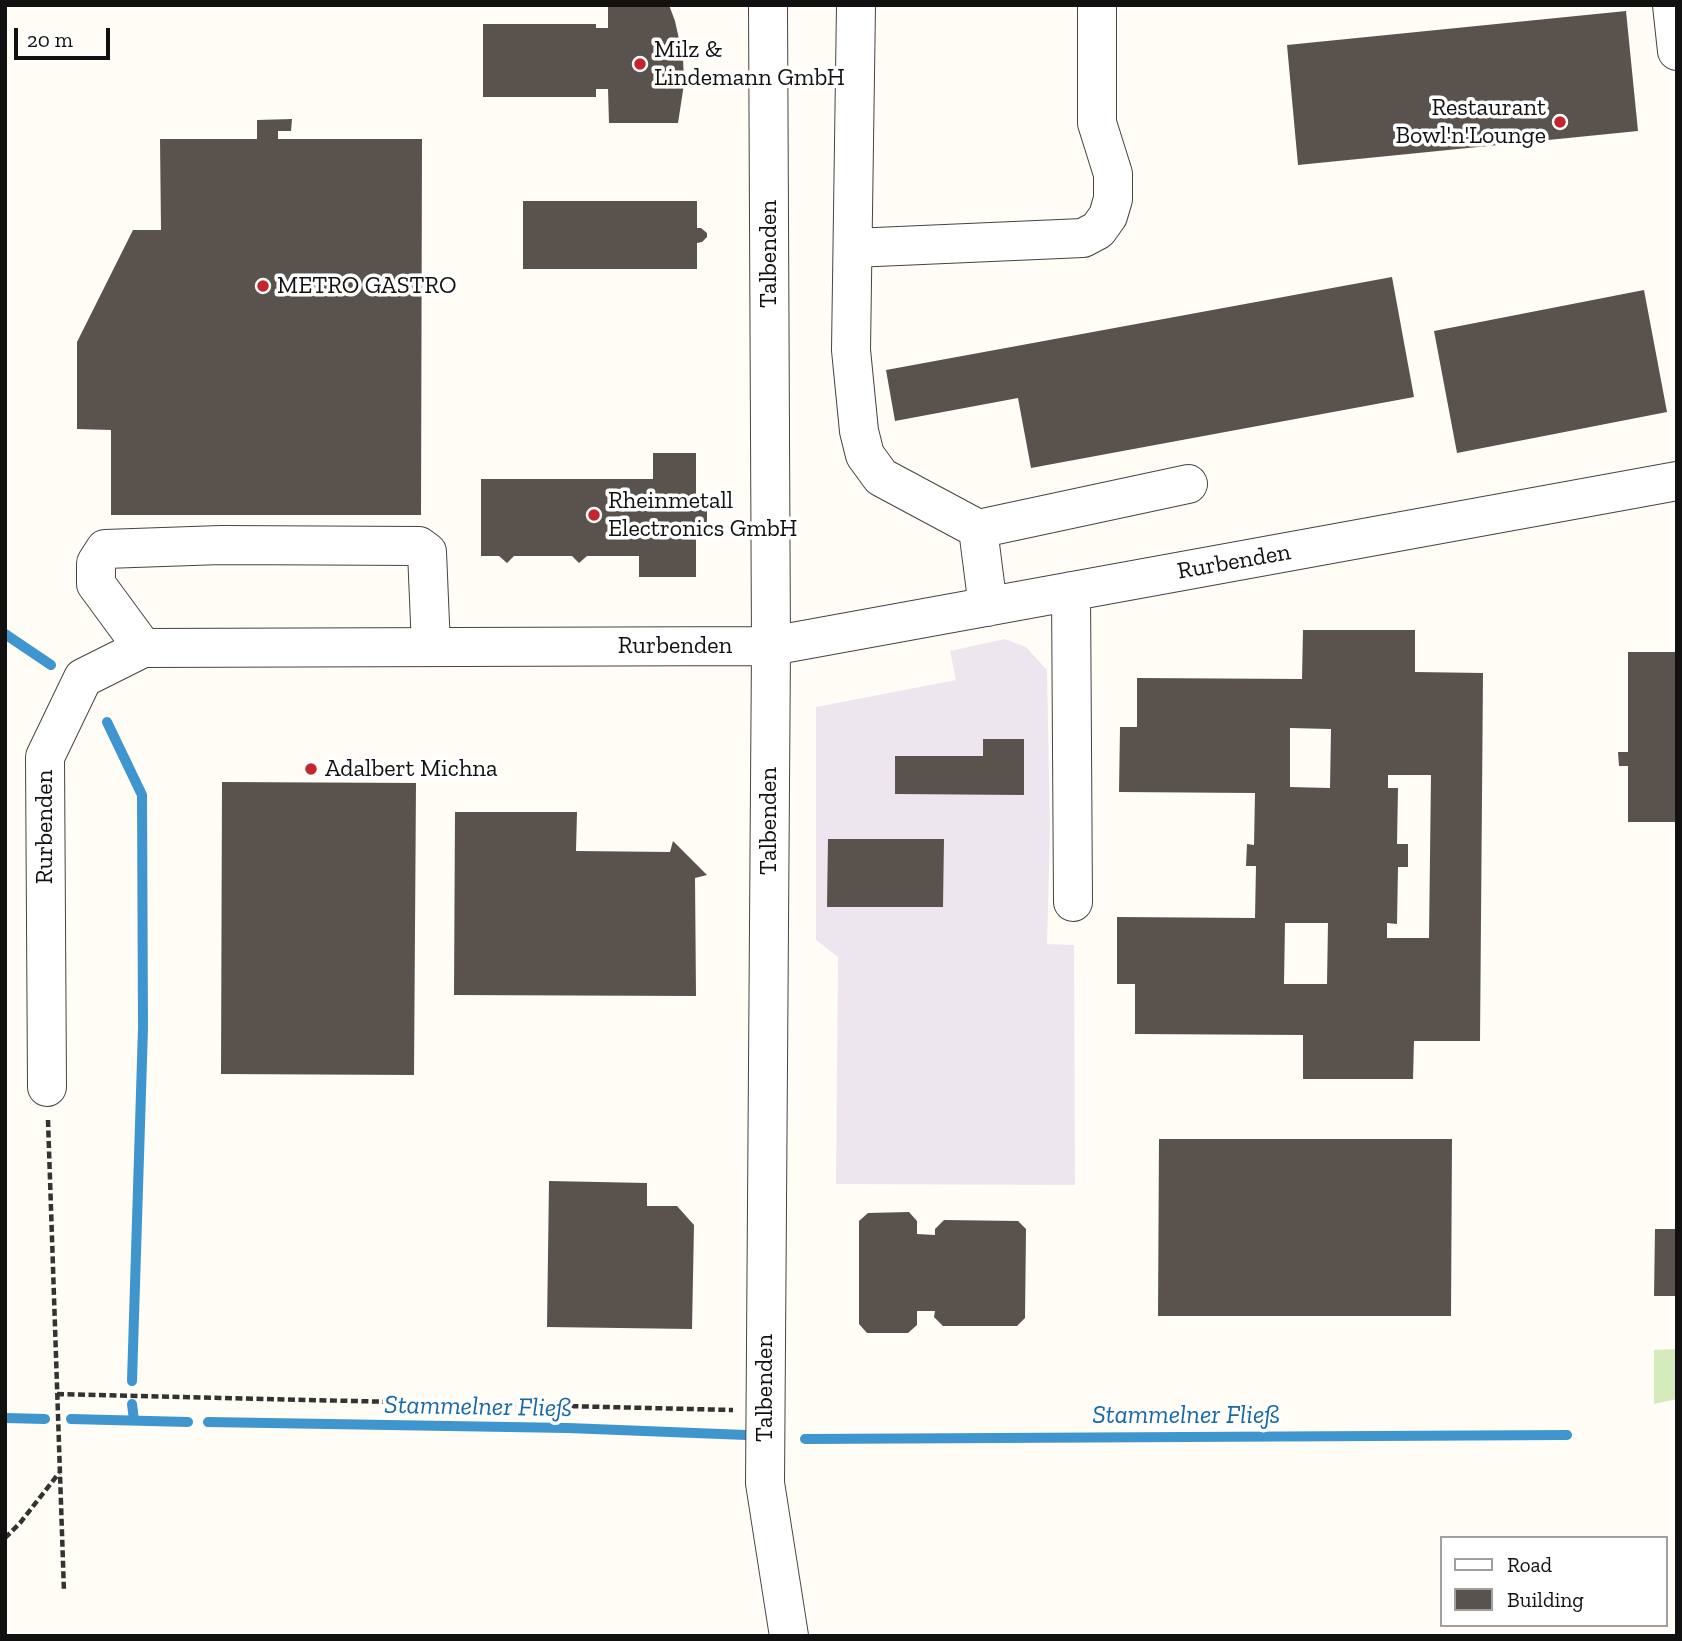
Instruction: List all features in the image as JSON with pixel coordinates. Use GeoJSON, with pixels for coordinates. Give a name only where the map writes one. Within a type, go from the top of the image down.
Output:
{"type":"FeatureCollection","features":[{"type":"Feature","properties":{"kind":"street"},"geometry":{"type":"LineString","coordinates":[[856,5],[851,350],[859,431],[865,455],[881,477],[978,529],[1188,484]]}},
{"type":"Feature","properties":{"kind":"street"},"geometry":{"type":"LineString","coordinates":[[853,248],[1083,239],[1098,230],[1108,216],[1113,199],[1113,174],[1097,123],[1097,5]]}},
{"type":"Feature","properties":{"kind":"street"},"geometry":{"type":"LineString","coordinates":[[1672,5],[1677,51]]}},
{"type":"Feature","properties":{"kind":"street","name":"Talbenden"},"geometry":{"type":"LineString","coordinates":[[768,13],[771,646],[765,1483],[789,1636]]}},
{"type":"Feature","properties":{"kind":"street","name":"Rurbenden"},"geometry":{"type":"LineString","coordinates":[[47,1087],[45,757],[83,678],[143,648],[771,646],[1677,481]]}},
{"type":"Feature","properties":{"kind":"street"},"geometry":{"type":"LineString","coordinates":[[978,529],[988,607]]}},
{"type":"Feature","properties":{"kind":"street"},"geometry":{"type":"LineString","coordinates":[[143,648],[96,584],[96,563],[105,549],[221,545],[419,545],[426,552],[432,647]]}},
{"type":"Feature","properties":{"kind":"street"},"geometry":{"type":"LineString","coordinates":[[1071,591],[1073,902]]}},
{"type":"Feature","properties":{"kind":"path"},"geometry":{"type":"LineString","coordinates":[[47,1087],[64,1592]]}},
{"type":"Feature","properties":{"kind":"path"},"geometry":{"type":"LineString","coordinates":[[57,1394],[765,1411]]}},
{"type":"Feature","properties":{"kind":"path"},"geometry":{"type":"LineString","coordinates":[[5,1538],[60,1472]]}},
{"type":"Feature","properties":{"kind":"shaded area"},"geometry":{"type":"Polygon","coordinates":[[[1005,639],[1026,647],[1047,670],[1050,831],[1047,944],[1074,945],[1075,1185],[836,1184],[838,957],[816,940],[816,707],[956,680],[950,651],[1005,639]]]}},
{"type":"Feature","properties":{"kind":"green space"},"geometry":{"type":"Polygon","coordinates":[[[1677,1349],[1677,1399],[1654,1404],[1654,1350],[1677,1349]]]}},
{"type":"Feature","properties":{"kind":"building"},"geometry":{"type":"Polygon","coordinates":[[[608,5],[669,5],[683,57],[684,84],[678,123],[609,123],[608,89],[596,89],[596,97],[483,97],[483,24],[596,24],[596,28],[608,28],[608,5]]]}},
{"type":"Feature","properties":{"kind":"building"},"geometry":{"type":"Polygon","coordinates":[[[1626,11],[1638,131],[1298,165],[1287,45],[1626,11]]]}},
{"type":"Feature","properties":{"kind":"building","name":"METRO GASTRO"},"geometry":{"type":"Polygon","coordinates":[[[292,119],[291,131],[278,131],[278,139],[422,139],[421,515],[111,515],[111,430],[77,429],[77,342],[133,230],[161,230],[160,139],[257,139],[257,120],[292,119]]]}},
{"type":"Feature","properties":{"kind":"building"},"geometry":{"type":"Polygon","coordinates":[[[523,201],[697,201],[697,228],[707,233],[707,237],[697,243],[697,269],[523,269],[523,201]]]}},
{"type":"Feature","properties":{"kind":"building"},"geometry":{"type":"Polygon","coordinates":[[[1392,277],[1414,397],[1031,468],[1018,398],[895,421],[886,370],[1392,277]]]}},
{"type":"Feature","properties":{"kind":"building"},"geometry":{"type":"Polygon","coordinates":[[[1644,290],[1667,412],[1457,453],[1434,331],[1644,290]]]}},
{"type":"Feature","properties":{"kind":"building","name":"Rheinmetall Electronics GmbH"},"geometry":{"type":"Polygon","coordinates":[[[653,453],[696,453],[696,507],[707,507],[707,522],[696,522],[696,577],[639,577],[639,556],[587,556],[579,563],[572,556],[514,556],[507,563],[499,556],[481,556],[481,479],[653,479],[653,453]]]}},
{"type":"Feature","properties":{"kind":"building"},"geometry":{"type":"Polygon","coordinates":[[[1303,630],[1415,630],[1415,672],[1483,673],[1480,1041],[1414,1041],[1413,1079],[1303,1079],[1303,1035],[1135,1034],[1135,984],[1117,984],[1117,917],[1255,918],[1256,866],[1246,866],[1247,844],[1254,845],[1255,793],[1119,792],[1120,727],[1137,727],[1137,678],[1302,679],[1303,630]],[[1290,728],[1290,787],[1330,788],[1331,729],[1290,728]],[[1388,775],[1388,788],[1398,788],[1397,844],[1408,844],[1408,867],[1398,867],[1397,924],[1387,923],[1387,938],[1429,938],[1431,775],[1388,775]],[[1285,923],[1284,984],[1327,984],[1328,923],[1285,923]]]}},
{"type":"Feature","properties":{"kind":"building"},"geometry":{"type":"Polygon","coordinates":[[[1628,652],[1677,652],[1677,822],[1628,822],[1628,766],[1619,766],[1618,752],[1628,752],[1628,652]]]}},
{"type":"Feature","properties":{"kind":"building"},"geometry":{"type":"Polygon","coordinates":[[[983,739],[1024,739],[1024,795],[895,794],[895,756],[983,756],[983,739]]]}},
{"type":"Feature","properties":{"kind":"building"},"geometry":{"type":"Polygon","coordinates":[[[222,782],[416,783],[414,1075],[221,1074],[222,782]]]}},
{"type":"Feature","properties":{"kind":"building"},"geometry":{"type":"Polygon","coordinates":[[[455,812],[577,812],[576,851],[670,852],[673,841],[707,875],[695,878],[696,996],[454,995],[455,812]]]}},
{"type":"Feature","properties":{"kind":"building"},"geometry":{"type":"Polygon","coordinates":[[[828,839],[944,839],[943,907],[827,907],[828,839]]]}},
{"type":"Feature","properties":{"kind":"building"},"geometry":{"type":"Polygon","coordinates":[[[1159,1139],[1452,1139],[1451,1316],[1158,1316],[1159,1139]]]}},
{"type":"Feature","properties":{"kind":"building"},"geometry":{"type":"Polygon","coordinates":[[[549,1181],[647,1183],[647,1206],[677,1206],[694,1225],[692,1329],[547,1327],[549,1181]]]}},
{"type":"Feature","properties":{"kind":"building"},"geometry":{"type":"Polygon","coordinates":[[[909,1212],[917,1221],[917,1234],[935,1235],[935,1229],[944,1220],[1018,1221],[1026,1229],[1025,1318],[1017,1326],[943,1326],[934,1317],[935,1311],[917,1311],[917,1325],[908,1333],[867,1333],[859,1324],[859,1221],[868,1213],[909,1212]]]}},
{"type":"Feature","properties":{"kind":"building"},"geometry":{"type":"Polygon","coordinates":[[[1655,1229],[1677,1229],[1677,1296],[1654,1296],[1655,1229]]]}},
{"type":"Feature","properties":{"kind":"waterway"},"geometry":{"type":"LineString","coordinates":[[5,634],[51,665]]}},
{"type":"Feature","properties":{"kind":"waterway"},"geometry":{"type":"LineString","coordinates":[[107,722],[142,795],[143,1028],[132,1381]]}},
{"type":"Feature","properties":{"kind":"waterway"},"geometry":{"type":"LineString","coordinates":[[132,1404],[134,1420]]}},
{"type":"Feature","properties":{"kind":"waterway","name":"Stammelner Fließ"},"geometry":{"type":"LineString","coordinates":[[5,1418],[45,1419]]}},
{"type":"Feature","properties":{"kind":"waterway","name":"Stammelner Fließ"},"geometry":{"type":"LineString","coordinates":[[71,1419],[188,1422]]}},
{"type":"Feature","properties":{"kind":"waterway","name":"Stammelner Fließ"},"geometry":{"type":"LineString","coordinates":[[208,1422],[568,1428],[746,1435]]}},
{"type":"Feature","properties":{"kind":"waterway","name":"Stammelner Fließ"},"geometry":{"type":"LineString","coordinates":[[805,1439],[1567,1435]]}},
{"type":"Feature","properties":{"kind":"place","name":"Milz & Lindemann GmbH"},"geometry":{"type":"Point","coordinates":[640,64]}},
{"type":"Feature","properties":{"kind":"place","name":"Restaurant Bowl'n'Lounge"},"geometry":{"type":"Point","coordinates":[1560,122]}},
{"type":"Feature","properties":{"kind":"place","name":"METRO GASTRO"},"geometry":{"type":"Point","coordinates":[263,286]}},
{"type":"Feature","properties":{"kind":"place","name":"Rheinmetall Electronics GmbH"},"geometry":{"type":"Point","coordinates":[594,515]}},
{"type":"Feature","properties":{"kind":"place","name":"Adalbert Michna"},"geometry":{"type":"Point","coordinates":[311,769]}}]}
